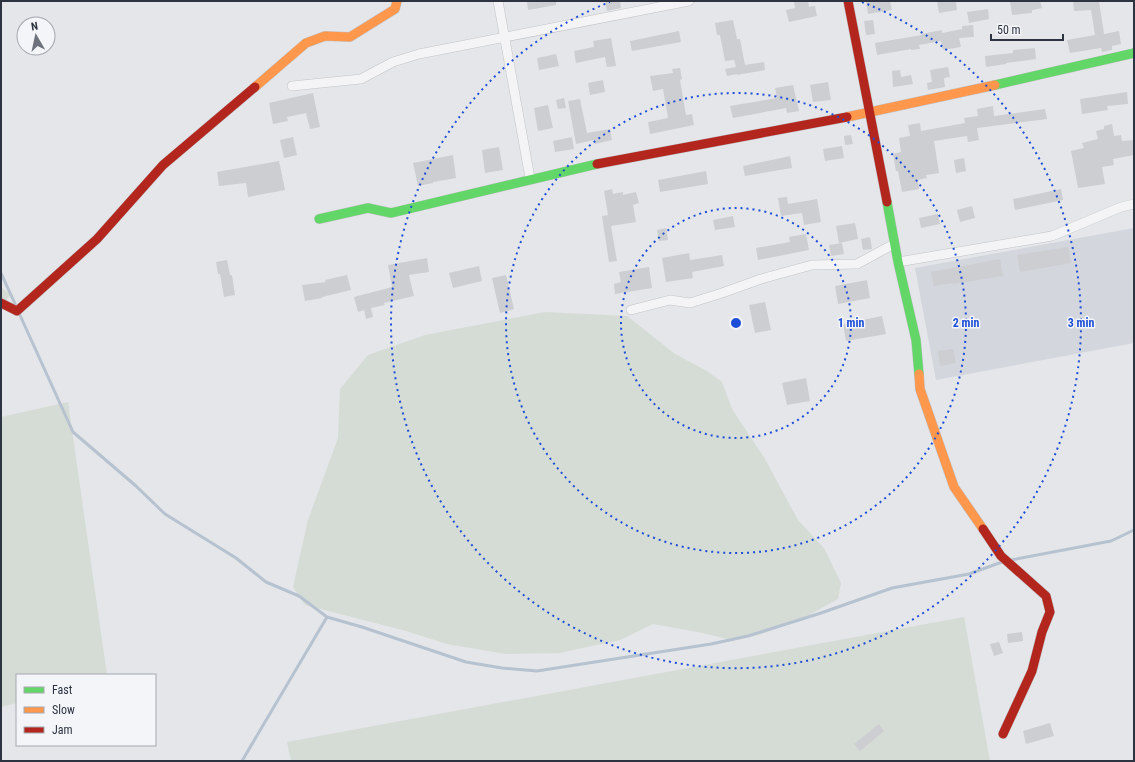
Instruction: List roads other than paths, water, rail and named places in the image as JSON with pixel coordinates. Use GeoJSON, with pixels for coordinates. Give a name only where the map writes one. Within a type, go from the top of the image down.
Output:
{"type":"FeatureCollection","features":[{"type":"Feature","properties":{"kind":"street"},"geometry":{"type":"LineString","coordinates":[[1,303],[17,311],[97,239],[163,165],[306,43],[325,36],[350,37],[395,9],[397,1]]}},
{"type":"Feature","properties":{"kind":"street"},"geometry":{"type":"LineString","coordinates":[[498,1],[530,178]]}},
{"type":"Feature","properties":{"kind":"street"},"geometry":{"type":"LineString","coordinates":[[292,86],[361,79],[393,62],[419,54],[689,1]]}},
{"type":"Feature","properties":{"kind":"street"},"geometry":{"type":"LineString","coordinates":[[848,1],[894,244],[916,340],[920,389],[954,487],[1001,556],[1046,596],[1050,612],[1042,632],[1032,671],[1003,734]]}},
{"type":"Feature","properties":{"kind":"street"},"geometry":{"type":"LineString","coordinates":[[319,219],[368,208],[391,213],[579,167],[870,113],[1134,53]]}},
{"type":"Feature","properties":{"kind":"street"},"geometry":{"type":"LineString","coordinates":[[898,262],[1052,236],[1121,207],[1134,204]]}},
{"type":"Feature","properties":{"kind":"street"},"geometry":{"type":"LineString","coordinates":[[632,310],[670,300],[690,303],[761,279],[812,265],[857,264],[894,244]]}},
{"type":"Feature","properties":{"kind":"waterway"},"geometry":{"type":"LineString","coordinates":[[1,273],[16,306]]}},
{"type":"Feature","properties":{"kind":"waterway"},"geometry":{"type":"LineString","coordinates":[[19,313],[73,432],[136,486],[165,514],[236,558],[266,582],[299,596],[327,617],[362,627],[466,662],[502,668],[537,671],[711,644],[748,636],[821,613],[892,588],[969,574],[1002,562]]}},
{"type":"Feature","properties":{"kind":"waterway"},"geometry":{"type":"LineString","coordinates":[[1011,560],[1111,541],[1134,530]]}},
{"type":"Feature","properties":{"kind":"waterway"},"geometry":{"type":"LineString","coordinates":[[242,761],[327,617]]}}]}
